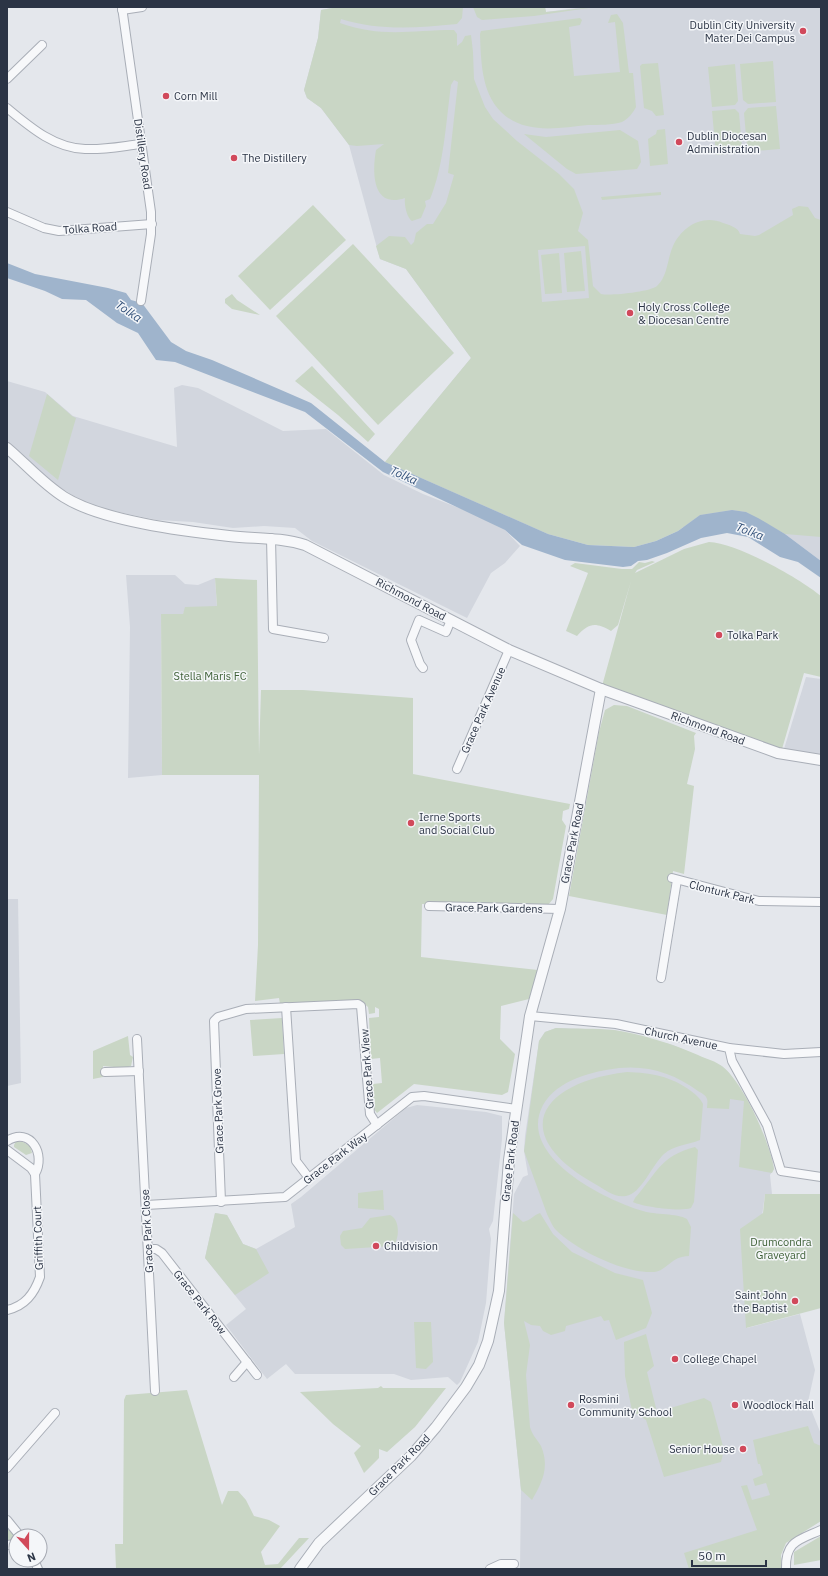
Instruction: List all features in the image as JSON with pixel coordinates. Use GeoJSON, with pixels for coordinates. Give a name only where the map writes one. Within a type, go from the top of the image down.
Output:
{"type":"FeatureCollection","features":[{"type":"Feature","properties":{"kind":"street"},"geometry":{"type":"LineString","coordinates":[[122,8],[142,7]]}},
{"type":"Feature","properties":{"kind":"street","name":"Distillery Road"},"geometry":{"type":"LineString","coordinates":[[122,8],[152,224],[141,301]]}},
{"type":"Feature","properties":{"kind":"street"},"geometry":{"type":"LineString","coordinates":[[7,79],[42,45]]}},
{"type":"Feature","properties":{"kind":"street"},"geometry":{"type":"LineString","coordinates":[[7,108],[44,136],[70,148],[86,149],[141,144]]}},
{"type":"Feature","properties":{"kind":"street","name":"Tolka Road"},"geometry":{"type":"LineString","coordinates":[[7,212],[44,228],[59,231],[152,224]]}},
{"type":"Feature","properties":{"kind":"street","name":"Richmond Road"},"geometry":{"type":"LineString","coordinates":[[7,448],[53,489],[71,501],[89,508],[121,518],[186,530],[231,536],[271,538],[305,545],[509,650],[601,689],[778,753],[821,760]]}},
{"type":"Feature","properties":{"kind":"street"},"geometry":{"type":"LineString","coordinates":[[271,538],[273,629],[324,638]]}},
{"type":"Feature","properties":{"kind":"street"},"geometry":{"type":"LineString","coordinates":[[423,668],[411,640],[420,620],[446,632],[451,620]]}},
{"type":"Feature","properties":{"kind":"street","name":"Grace Park Avenue"},"geometry":{"type":"LineString","coordinates":[[457,769],[509,650]]}},
{"type":"Feature","properties":{"kind":"street","name":"Grace Park Road"},"geometry":{"type":"LineString","coordinates":[[300,1569],[319,1543],[411,1456],[462,1393],[479,1365],[488,1341],[499,1291],[509,1160],[530,1016],[560,909],[601,689]]}},
{"type":"Feature","properties":{"kind":"street","name":"Clonturk Park"},"geometry":{"type":"LineString","coordinates":[[661,978],[674,879],[759,901],[821,902]]}},
{"type":"Feature","properties":{"kind":"street","name":"Grace Park Gardens"},"geometry":{"type":"LineString","coordinates":[[429,906],[560,909]]}},
{"type":"Feature","properties":{"kind":"street","name":"Grace Park View"},"geometry":{"type":"LineString","coordinates":[[286,1008],[358,1004],[361,1006],[363,1011],[370,1114],[377,1125]]}},
{"type":"Feature","properties":{"kind":"street"},"geometry":{"type":"LineString","coordinates":[[286,1008],[296,1161],[309,1178]]}},
{"type":"Feature","properties":{"kind":"street","name":"Grace Park Grove"},"geometry":{"type":"LineString","coordinates":[[221,1202],[214,1021],[218,1017],[246,1009],[286,1008]]}},
{"type":"Feature","properties":{"kind":"street","name":"Church Avenue"},"geometry":{"type":"LineString","coordinates":[[530,1016],[616,1024],[730,1048],[732,1061],[766,1125],[779,1158],[781,1171],[821,1178]]}},
{"type":"Feature","properties":{"kind":"street","name":"Grace Park Close"},"geometry":{"type":"LineString","coordinates":[[137,1039],[149,1249],[155,1391]]}},
{"type":"Feature","properties":{"kind":"street"},"geometry":{"type":"LineString","coordinates":[[730,1048],[784,1054],[821,1052]]}},
{"type":"Feature","properties":{"kind":"street"},"geometry":{"type":"LineString","coordinates":[[105,1072],[139,1071]]}},
{"type":"Feature","properties":{"kind":"street","name":"Grace Park Way"},"geometry":{"type":"LineString","coordinates":[[146,1206],[285,1197],[412,1097],[417,1096],[516,1110]]}},
{"type":"Feature","properties":{"kind":"street","name":"Griffith Court"},"geometry":{"type":"LineString","coordinates":[[7,1141],[18,1136],[29,1139],[33,1142],[38,1151],[38,1168],[35,1174],[40,1277],[35,1291],[16,1308],[7,1310]]}},
{"type":"Feature","properties":{"kind":"street"},"geometry":{"type":"LineString","coordinates":[[7,1150],[31,1168],[35,1174]]}},
{"type":"Feature","properties":{"kind":"street","name":"Grace Park Row"},"geometry":{"type":"LineString","coordinates":[[149,1249],[156,1249],[162,1252],[257,1375]]}},
{"type":"Feature","properties":{"kind":"street"},"geometry":{"type":"LineString","coordinates":[[234,1377],[247,1362]]}},
{"type":"Feature","properties":{"kind":"street"},"geometry":{"type":"LineString","coordinates":[[7,1468],[55,1413]]}},
{"type":"Feature","properties":{"kind":"street"},"geometry":{"type":"LineString","coordinates":[[7,1520],[14,1528]]}},
{"type":"Feature","properties":{"kind":"street"},"geometry":{"type":"LineString","coordinates":[[786,1569],[786,1557],[789,1547],[821,1530]]}},
{"type":"Feature","properties":{"kind":"street"},"geometry":{"type":"LineString","coordinates":[[490,1569],[501,1564],[514,1564]]}},
{"type":"Feature","properties":{"kind":"shaded area","name":"Holy Cross College & Diocesan Centre"},"geometry":{"type":"Polygon","coordinates":[[[338,7],[545,7],[546,12],[584,7],[821,7],[821,561],[785,534],[765,523],[548,534],[385,462],[471,358],[406,269],[380,259],[349,145],[321,108],[307,98],[304,90],[318,38],[321,10],[338,7]]]}},
{"type":"Feature","properties":{"kind":"shaded area"},"geometry":{"type":"Polygon","coordinates":[[[7,381],[45,392],[73,416],[177,447],[174,388],[182,385],[198,388],[283,431],[326,429],[384,475],[423,494],[472,513],[505,530],[520,546],[505,563],[491,573],[467,618],[312,541],[295,528],[264,526],[233,528],[193,522],[157,520],[90,506],[58,486],[7,444],[7,381]]]}},
{"type":"Feature","properties":{"kind":"shaded area"},"geometry":{"type":"Polygon","coordinates":[[[126,575],[175,575],[185,584],[198,585],[215,578],[217,607],[186,607],[183,614],[161,614],[162,775],[128,778],[130,627],[126,575]]]}},
{"type":"Feature","properties":{"kind":"shaded area"},"geometry":{"type":"Polygon","coordinates":[[[806,677],[821,679],[821,754],[784,749],[806,677]]]}},
{"type":"Feature","properties":{"kind":"shaded area"},"geometry":{"type":"Polygon","coordinates":[[[7,899],[18,899],[21,1083],[7,1086],[7,899]]]}},
{"type":"Feature","properties":{"kind":"shaded area"},"geometry":{"type":"Polygon","coordinates":[[[556,1028],[614,1030],[673,1045],[722,1066],[729,1073],[743,1094],[756,1118],[772,1158],[774,1169],[770,1175],[772,1194],[765,1194],[747,1328],[800,1314],[815,1370],[808,1402],[821,1434],[821,1521],[735,1569],[520,1569],[521,1490],[504,1323],[514,1194],[523,1177],[528,1175],[524,1151],[525,1136],[539,1041],[545,1032],[556,1028]]]}},
{"type":"Feature","properties":{"kind":"shaded area","name":"Childvision"},"geometry":{"type":"Polygon","coordinates":[[[417,1105],[486,1112],[502,1116],[502,1139],[493,1221],[489,1229],[491,1239],[486,1303],[478,1342],[460,1382],[457,1385],[448,1377],[411,1380],[394,1374],[295,1374],[286,1364],[267,1379],[226,1325],[246,1309],[205,1258],[215,1213],[227,1215],[243,1244],[256,1249],[295,1227],[291,1204],[406,1108],[417,1105]]]}},
{"type":"Feature","properties":{"kind":"green space","name":"Holy Cross College & Diocesan Centre"},"geometry":{"type":"Polygon","coordinates":[[[338,7],[463,7],[462,18],[457,24],[398,28],[356,23],[341,19],[340,23],[355,28],[383,32],[454,30],[457,34],[457,46],[462,42],[465,36],[471,35],[474,79],[485,107],[493,119],[517,141],[559,174],[574,189],[583,213],[578,231],[588,240],[593,286],[601,294],[630,293],[647,290],[657,286],[661,282],[671,251],[677,239],[687,228],[700,221],[715,221],[733,227],[740,234],[755,236],[793,215],[792,209],[799,206],[808,207],[815,218],[821,220],[821,537],[785,534],[746,512],[732,510],[700,515],[678,531],[656,541],[634,547],[588,545],[548,534],[385,462],[471,358],[406,269],[380,259],[376,246],[389,236],[405,237],[411,245],[414,242],[416,233],[427,224],[433,224],[446,203],[454,175],[448,173],[458,82],[454,80],[451,85],[444,143],[435,186],[430,199],[425,201],[426,206],[421,218],[412,221],[406,211],[405,198],[394,200],[386,198],[380,193],[377,186],[374,168],[376,150],[384,144],[357,146],[349,145],[321,108],[307,98],[304,90],[318,38],[321,10],[338,7]],[[585,246],[538,250],[542,302],[589,298],[585,246]]]}},
{"type":"Feature","properties":{"kind":"green space"},"geometry":{"type":"Polygon","coordinates":[[[473,7],[545,7],[546,12],[595,7],[534,16],[482,20],[477,17],[473,7]]]}},
{"type":"Feature","properties":{"kind":"green space"},"geometry":{"type":"Polygon","coordinates":[[[617,14],[623,23],[629,73],[633,73],[636,107],[632,114],[622,122],[605,125],[554,128],[531,127],[510,119],[494,104],[489,95],[483,75],[481,31],[580,18],[582,20],[580,25],[569,27],[574,76],[620,72],[615,22],[608,23],[611,15],[617,14]]]}},
{"type":"Feature","properties":{"kind":"green space"},"geometry":{"type":"Polygon","coordinates":[[[773,61],[776,102],[748,104],[743,100],[740,64],[773,61]]]}},
{"type":"Feature","properties":{"kind":"green space"},"geometry":{"type":"Polygon","coordinates":[[[658,63],[664,115],[656,116],[652,111],[644,108],[640,66],[642,64],[658,63]]]}},
{"type":"Feature","properties":{"kind":"green space"},"geometry":{"type":"Polygon","coordinates":[[[735,64],[738,101],[735,105],[712,107],[708,67],[735,64]]]}},
{"type":"Feature","properties":{"kind":"green space"},"geometry":{"type":"Polygon","coordinates":[[[776,106],[780,149],[754,151],[752,148],[747,147],[744,113],[748,108],[776,106]]]}},
{"type":"Feature","properties":{"kind":"green space"},"geometry":{"type":"Polygon","coordinates":[[[735,109],[739,113],[742,147],[738,149],[736,153],[716,155],[712,111],[735,109]]]}},
{"type":"Feature","properties":{"kind":"green space"},"geometry":{"type":"Polygon","coordinates":[[[665,129],[668,164],[650,166],[648,139],[656,134],[657,130],[665,129]]]}},
{"type":"Feature","properties":{"kind":"green space"},"geometry":{"type":"Polygon","coordinates":[[[620,130],[638,141],[641,162],[637,169],[576,174],[567,169],[524,134],[546,137],[620,130]]]}},
{"type":"Feature","properties":{"kind":"green space"},"geometry":{"type":"Polygon","coordinates":[[[661,192],[661,195],[602,200],[601,197],[661,192]]]}},
{"type":"Feature","properties":{"kind":"green space"},"geometry":{"type":"Polygon","coordinates":[[[313,205],[346,240],[270,310],[238,276],[313,205]]]}},
{"type":"Feature","properties":{"kind":"green space"},"geometry":{"type":"Polygon","coordinates":[[[353,244],[454,353],[378,425],[276,316],[353,244]]]}},
{"type":"Feature","properties":{"kind":"green space"},"geometry":{"type":"Polygon","coordinates":[[[581,251],[585,291],[567,292],[564,253],[581,251]]]}},
{"type":"Feature","properties":{"kind":"green space"},"geometry":{"type":"Polygon","coordinates":[[[559,253],[562,293],[545,294],[541,255],[559,253]]]}},
{"type":"Feature","properties":{"kind":"green space"},"geometry":{"type":"Polygon","coordinates":[[[232,294],[237,300],[260,315],[232,309],[225,303],[225,299],[232,294]]]}},
{"type":"Feature","properties":{"kind":"green space"},"geometry":{"type":"Polygon","coordinates":[[[312,366],[375,434],[368,442],[338,415],[295,381],[312,366]]]}},
{"type":"Feature","properties":{"kind":"green space"},"geometry":{"type":"Polygon","coordinates":[[[47,394],[76,418],[58,480],[29,456],[47,394]]]}},
{"type":"Feature","properties":{"kind":"green space","name":"Tolka Park"},"geometry":{"type":"Polygon","coordinates":[[[709,542],[735,548],[751,555],[783,571],[821,596],[821,677],[804,673],[782,749],[602,686],[631,581],[618,625],[611,631],[601,626],[592,625],[585,628],[577,636],[566,631],[588,573],[570,566],[575,563],[632,569],[639,562],[655,562],[637,570],[635,573],[684,549],[709,542]]]}},
{"type":"Feature","properties":{"kind":"green space","name":"Stella Maris FC"},"geometry":{"type":"Polygon","coordinates":[[[215,578],[257,580],[259,755],[261,690],[303,690],[413,698],[413,774],[570,804],[569,809],[563,811],[562,820],[566,826],[553,899],[548,905],[422,904],[421,957],[538,970],[529,999],[501,1006],[500,1039],[515,1054],[508,1092],[502,1095],[414,1084],[377,1113],[373,1108],[373,1084],[382,1083],[380,1058],[371,1059],[369,1018],[379,1017],[379,1009],[375,1007],[375,1013],[369,1014],[368,1007],[361,1001],[280,1004],[279,998],[255,1001],[258,945],[259,775],[162,775],[161,614],[183,614],[185,607],[217,606],[215,578]]]}},
{"type":"Feature","properties":{"kind":"green space"},"geometry":{"type":"Polygon","coordinates":[[[614,705],[627,706],[696,733],[694,736],[695,749],[687,784],[694,786],[684,874],[673,871],[667,915],[569,896],[599,732],[605,710],[614,705]]]}},
{"type":"Feature","properties":{"kind":"green space"},"geometry":{"type":"Polygon","coordinates":[[[282,1018],[284,1054],[253,1056],[250,1020],[282,1018]]]}},
{"type":"Feature","properties":{"kind":"green space"},"geometry":{"type":"Polygon","coordinates":[[[556,1028],[614,1030],[657,1040],[678,1047],[720,1065],[731,1075],[739,1086],[762,1129],[772,1158],[774,1169],[772,1173],[739,1167],[744,1101],[730,1099],[729,1109],[707,1108],[706,1096],[671,1075],[651,1069],[630,1067],[609,1069],[587,1074],[566,1083],[557,1089],[549,1096],[543,1105],[538,1124],[542,1142],[553,1158],[569,1173],[608,1197],[643,1211],[678,1216],[687,1219],[691,1227],[689,1256],[678,1258],[658,1271],[642,1272],[616,1265],[588,1253],[565,1238],[552,1225],[524,1151],[539,1041],[545,1032],[556,1028]]]}},
{"type":"Feature","properties":{"kind":"green space"},"geometry":{"type":"Polygon","coordinates":[[[128,1036],[130,1055],[133,1057],[131,1066],[125,1068],[103,1066],[103,1077],[93,1079],[93,1051],[128,1036]]]}},
{"type":"Feature","properties":{"kind":"green space"},"geometry":{"type":"Polygon","coordinates":[[[627,1072],[653,1074],[676,1082],[699,1098],[703,1104],[700,1140],[668,1151],[660,1159],[637,1190],[626,1196],[617,1196],[606,1191],[567,1165],[550,1147],[543,1129],[545,1113],[555,1099],[573,1087],[597,1078],[627,1072]]]}},
{"type":"Feature","properties":{"kind":"green space"},"geometry":{"type":"Polygon","coordinates":[[[16,1141],[23,1142],[30,1146],[32,1153],[26,1155],[14,1147],[16,1141]]]}},
{"type":"Feature","properties":{"kind":"green space"},"geometry":{"type":"Polygon","coordinates":[[[695,1147],[698,1150],[694,1202],[691,1208],[662,1208],[645,1206],[633,1202],[654,1173],[666,1160],[674,1155],[695,1147]]]}},
{"type":"Feature","properties":{"kind":"green space"},"geometry":{"type":"Polygon","coordinates":[[[383,1190],[384,1210],[358,1208],[358,1193],[383,1190]]]}},
{"type":"Feature","properties":{"kind":"green space","name":"Drumcondra Graveyard"},"geometry":{"type":"Polygon","coordinates":[[[765,1194],[821,1194],[821,1308],[746,1328],[740,1229],[763,1213],[765,1194]]]}},
{"type":"Feature","properties":{"kind":"green space"},"geometry":{"type":"Polygon","coordinates":[[[215,1213],[227,1215],[243,1244],[256,1249],[269,1273],[235,1295],[205,1258],[215,1213]]]}},
{"type":"Feature","properties":{"kind":"green space"},"geometry":{"type":"Polygon","coordinates":[[[513,1213],[523,1222],[540,1213],[553,1234],[572,1252],[615,1273],[643,1280],[652,1313],[646,1328],[616,1340],[609,1320],[604,1321],[601,1316],[566,1326],[565,1331],[551,1335],[543,1331],[540,1326],[531,1325],[524,1321],[530,1345],[526,1375],[530,1427],[533,1435],[541,1446],[545,1461],[542,1481],[532,1500],[521,1490],[504,1323],[513,1213]]]}},
{"type":"Feature","properties":{"kind":"green space"},"geometry":{"type":"Polygon","coordinates":[[[390,1215],[396,1221],[398,1229],[397,1239],[393,1246],[345,1249],[341,1245],[340,1236],[343,1231],[362,1228],[370,1218],[390,1215]]]}},
{"type":"Feature","properties":{"kind":"green space"},"geometry":{"type":"Polygon","coordinates":[[[414,1322],[431,1322],[433,1362],[426,1369],[416,1368],[414,1322]]]}},
{"type":"Feature","properties":{"kind":"green space"},"geometry":{"type":"Polygon","coordinates":[[[646,1334],[654,1366],[647,1372],[657,1412],[704,1398],[711,1402],[724,1450],[721,1462],[664,1477],[646,1420],[632,1411],[625,1376],[624,1342],[646,1334]]]}},
{"type":"Feature","properties":{"kind":"green space"},"geometry":{"type":"Polygon","coordinates":[[[381,1386],[383,1388],[446,1388],[415,1427],[387,1452],[379,1449],[379,1458],[364,1473],[354,1453],[361,1446],[333,1424],[300,1392],[378,1388],[381,1386]]]}},
{"type":"Feature","properties":{"kind":"green space"},"geometry":{"type":"Polygon","coordinates":[[[187,1390],[222,1505],[228,1491],[238,1491],[246,1500],[254,1516],[269,1520],[280,1526],[261,1552],[265,1565],[278,1564],[299,1538],[309,1538],[280,1569],[116,1569],[115,1544],[123,1544],[124,1400],[126,1395],[187,1390]]]}},
{"type":"Feature","properties":{"kind":"green space"},"geometry":{"type":"Polygon","coordinates":[[[808,1426],[814,1443],[821,1446],[821,1521],[786,1543],[781,1555],[782,1569],[689,1569],[684,1553],[757,1530],[741,1486],[747,1485],[752,1500],[770,1495],[766,1483],[755,1486],[753,1479],[763,1475],[760,1464],[758,1464],[753,1440],[808,1426]]]}},
{"type":"Feature","properties":{"kind":"green space"},"geometry":{"type":"Polygon","coordinates":[[[7,1527],[8,1541],[7,1541],[7,1527]]]}},
{"type":"Feature","properties":{"kind":"green space"},"geometry":{"type":"Polygon","coordinates":[[[821,1536],[821,1560],[794,1565],[794,1552],[821,1536]]]}},
{"type":"Feature","properties":{"kind":"water","name":"Tolka"},"geometry":{"type":"Polygon","coordinates":[[[7,263],[35,274],[108,288],[126,293],[131,300],[142,303],[171,342],[186,351],[212,360],[311,403],[385,462],[548,534],[588,545],[634,547],[656,541],[678,531],[700,515],[732,510],[746,512],[785,534],[821,561],[821,578],[798,562],[780,557],[748,537],[727,533],[701,538],[667,553],[647,560],[638,561],[631,566],[623,567],[565,560],[522,545],[505,530],[383,472],[305,412],[175,362],[156,360],[138,333],[117,323],[86,300],[62,299],[45,291],[7,278],[7,263]]]}},
{"type":"Feature","properties":{"kind":"place","name":"Dublin City University Mater Dei Campus"},"geometry":{"type":"Point","coordinates":[803,31]}},
{"type":"Feature","properties":{"kind":"place","name":"Corn Mill"},"geometry":{"type":"Point","coordinates":[166,96]}},
{"type":"Feature","properties":{"kind":"place","name":"Dublin Diocesan Administration"},"geometry":{"type":"Point","coordinates":[679,142]}},
{"type":"Feature","properties":{"kind":"place","name":"The Distillery"},"geometry":{"type":"Point","coordinates":[234,158]}},
{"type":"Feature","properties":{"kind":"place","name":"Holy Cross College & Diocesan Centre"},"geometry":{"type":"Point","coordinates":[630,313]}},
{"type":"Feature","properties":{"kind":"place","name":"Tolka Park"},"geometry":{"type":"Point","coordinates":[719,635]}},
{"type":"Feature","properties":{"kind":"place","name":"Ierne Sports and Social Club"},"geometry":{"type":"Point","coordinates":[411,823]}},
{"type":"Feature","properties":{"kind":"place","name":"Childvision"},"geometry":{"type":"Point","coordinates":[376,1246]}},
{"type":"Feature","properties":{"kind":"place","name":"Saint John the Baptist"},"geometry":{"type":"Point","coordinates":[795,1301]}},
{"type":"Feature","properties":{"kind":"place","name":"College Chapel"},"geometry":{"type":"Point","coordinates":[675,1359]}},
{"type":"Feature","properties":{"kind":"place","name":"Rosmini Community School"},"geometry":{"type":"Point","coordinates":[571,1405]}},
{"type":"Feature","properties":{"kind":"place","name":"Woodlock Hall"},"geometry":{"type":"Point","coordinates":[735,1405]}},
{"type":"Feature","properties":{"kind":"place","name":"Senior House"},"geometry":{"type":"Point","coordinates":[743,1449]}}]}
